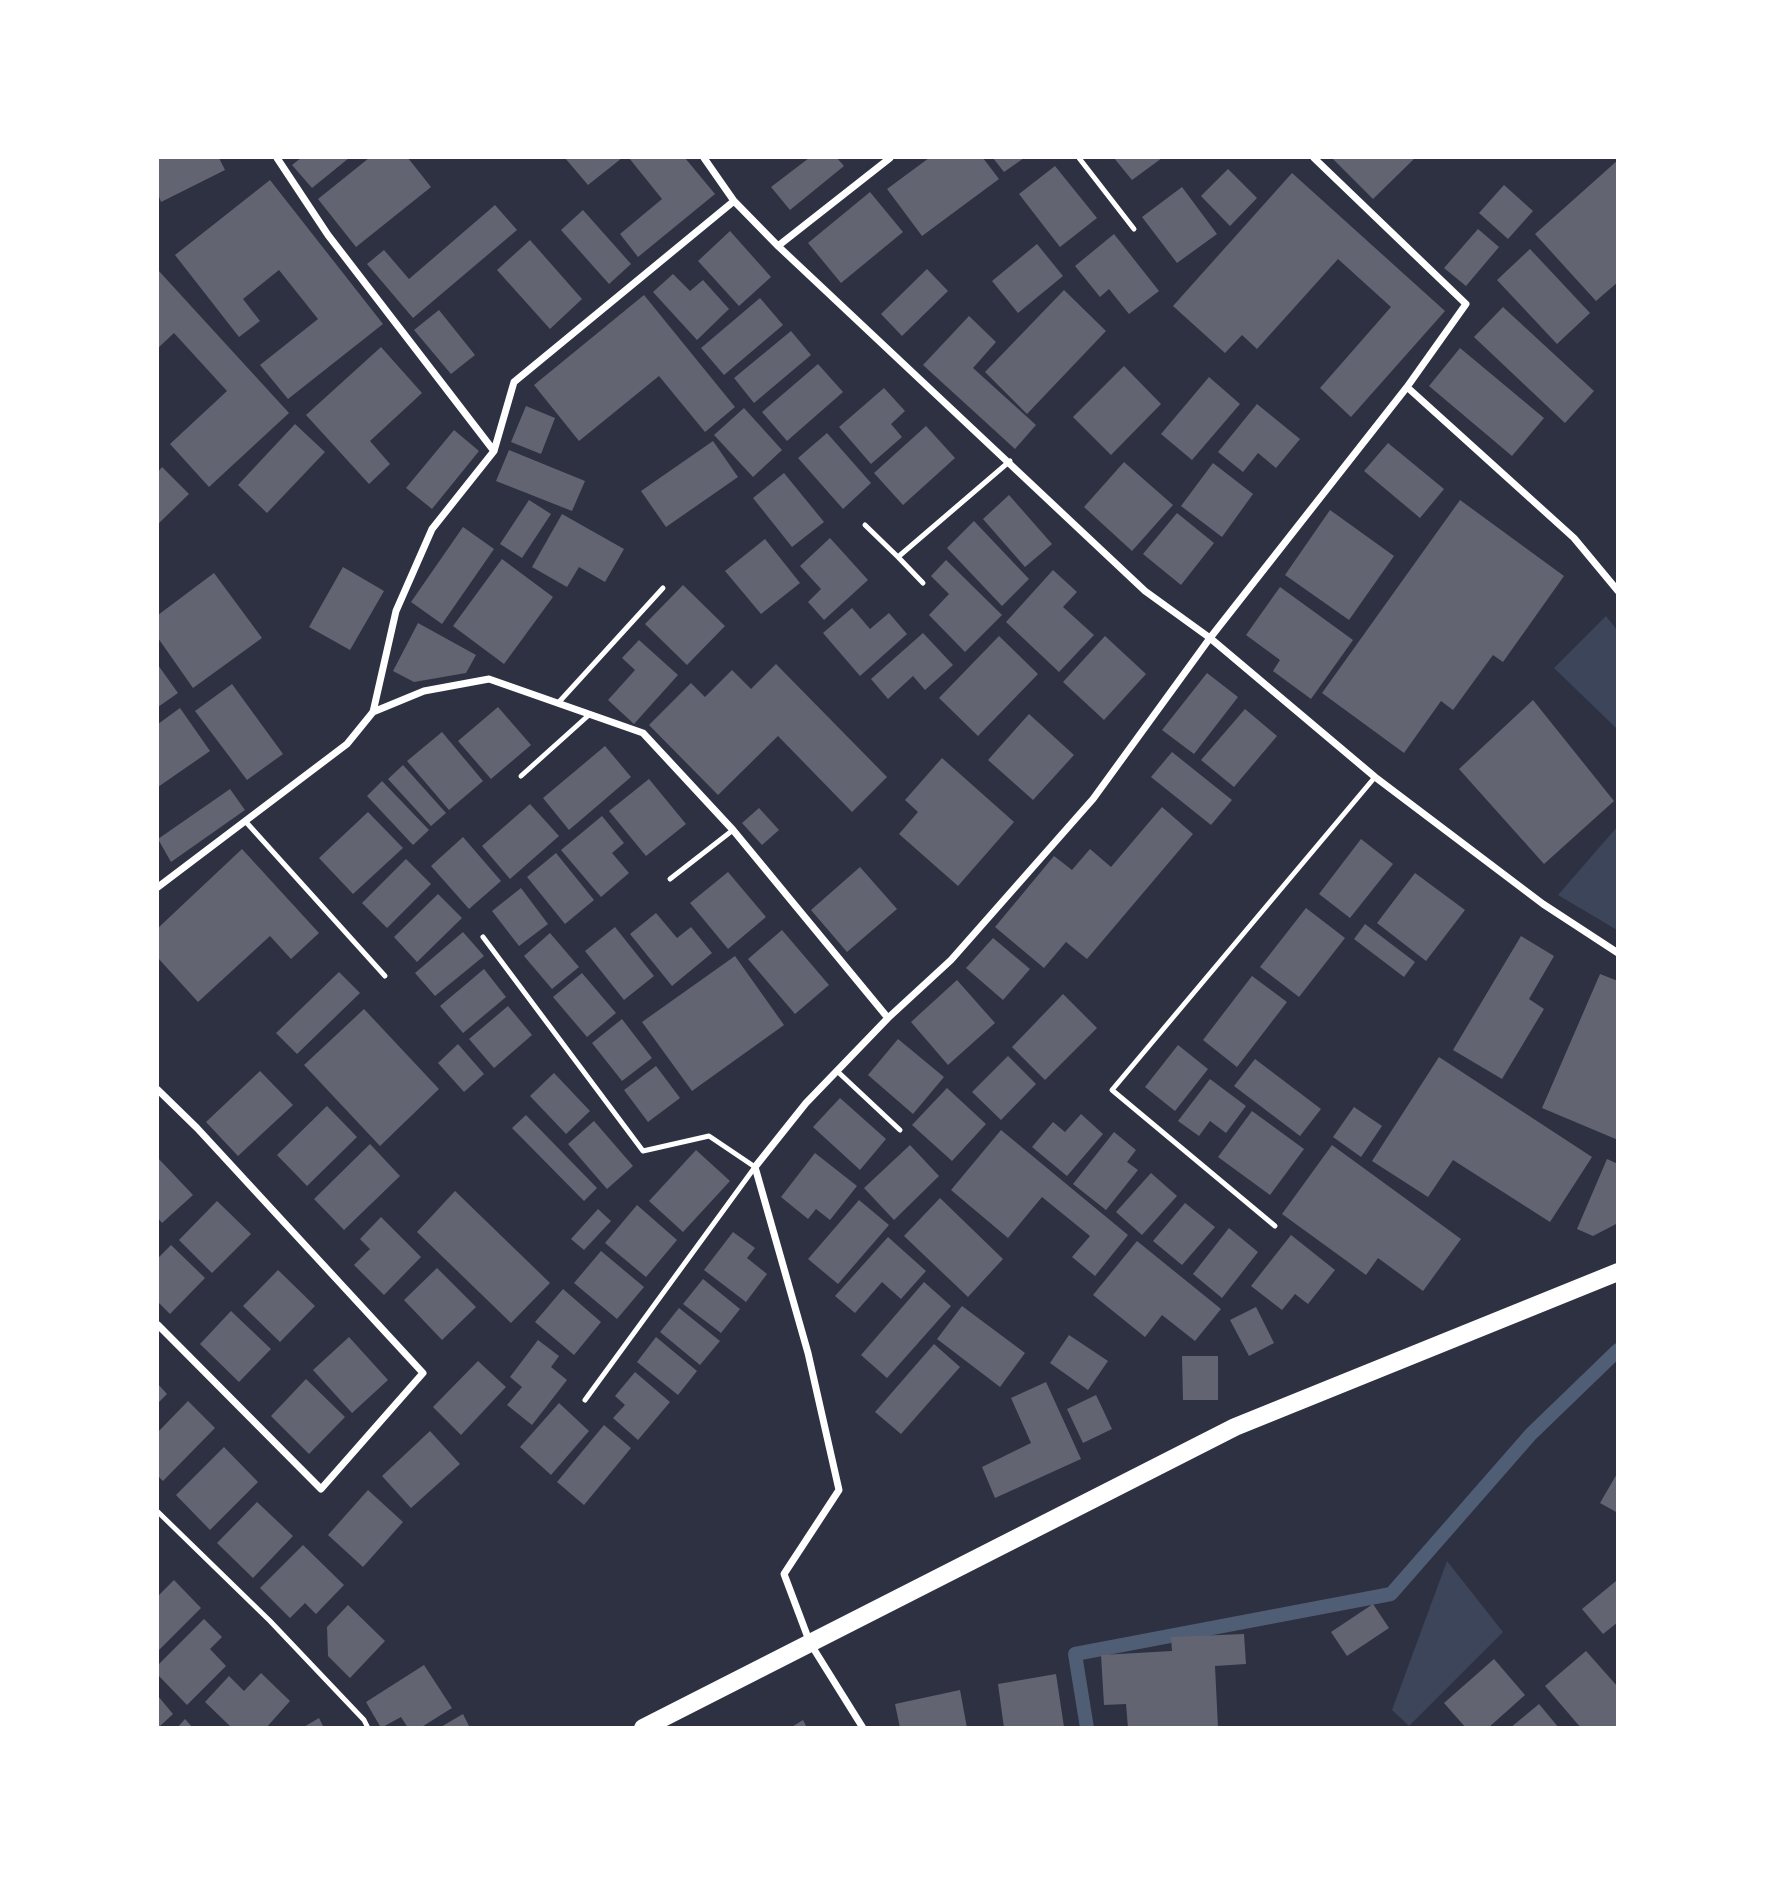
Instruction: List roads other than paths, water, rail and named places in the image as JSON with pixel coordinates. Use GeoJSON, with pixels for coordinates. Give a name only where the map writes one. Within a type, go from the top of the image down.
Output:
{"type":"FeatureCollection","features":[{"type":"Feature","properties":{"kind":"main road"},"geometry":{"type":"LineString","coordinates":[[643,1727],[1235,1427],[1618,1272]]}},
{"type":"Feature","properties":{"kind":"street"},"geometry":{"type":"LineString","coordinates":[[279,158],[328,235],[494,451]]}},
{"type":"Feature","properties":{"kind":"street"},"geometry":{"type":"LineString","coordinates":[[704,158],[734,201],[778,246],[1010,461],[1145,591],[1210,638],[1375,777],[1543,904],[1618,953]]}},
{"type":"Feature","properties":{"kind":"street"},"geometry":{"type":"LineString","coordinates":[[778,246],[890,158]]}},
{"type":"Feature","properties":{"kind":"street"},"geometry":{"type":"LineString","coordinates":[[863,1727],[810,1643],[784,1574],[839,1490],[808,1353],[754,1167],[806,1103],[888,1018],[951,960],[1093,799],[1210,638],[1407,387],[1466,304],[1314,158]]}},
{"type":"Feature","properties":{"kind":"street"},"geometry":{"type":"LineString","coordinates":[[158,887],[347,744],[373,712],[396,611],[432,529],[494,451],[514,382],[734,201]]}},
{"type":"Feature","properties":{"kind":"street"},"geometry":{"type":"LineString","coordinates":[[1407,387],[1574,538],[1618,591]]}},
{"type":"Feature","properties":{"kind":"street"},"geometry":{"type":"LineString","coordinates":[[373,712],[424,691],[489,679],[643,733],[733,830],[888,1018]]}},
{"type":"Feature","properties":{"kind":"street"},"geometry":{"type":"LineString","coordinates":[[158,1090],[197,1128],[423,1374],[321,1489],[158,1325]]}},
{"type":"Feature","properties":{"kind":"lane"},"geometry":{"type":"LineString","coordinates":[[1079,158],[1134,229]]}},
{"type":"Feature","properties":{"kind":"lane"},"geometry":{"type":"LineString","coordinates":[[898,557],[1010,461]]}},
{"type":"Feature","properties":{"kind":"lane"},"geometry":{"type":"LineString","coordinates":[[865,525],[923,583]]}},
{"type":"Feature","properties":{"kind":"lane"},"geometry":{"type":"LineString","coordinates":[[559,702],[663,588]]}},
{"type":"Feature","properties":{"kind":"lane"},"geometry":{"type":"LineString","coordinates":[[521,776],[590,714]]}},
{"type":"Feature","properties":{"kind":"lane"},"geometry":{"type":"LineString","coordinates":[[1275,1226],[1112,1090],[1375,777]]}},
{"type":"Feature","properties":{"kind":"lane"},"geometry":{"type":"LineString","coordinates":[[246,822],[385,976]]}},
{"type":"Feature","properties":{"kind":"lane"},"geometry":{"type":"LineString","coordinates":[[670,879],[733,830]]}},
{"type":"Feature","properties":{"kind":"lane"},"geometry":{"type":"LineString","coordinates":[[483,937],[643,1151],[709,1136],[754,1167],[585,1400]]}},
{"type":"Feature","properties":{"kind":"lane"},"geometry":{"type":"LineString","coordinates":[[837,1071],[900,1130]]}},
{"type":"Feature","properties":{"kind":"lane"},"geometry":{"type":"LineString","coordinates":[[158,1512],[270,1622],[365,1720],[368,1727]]}},
{"type":"Feature","properties":{"kind":"waterway"},"geometry":{"type":"LineString","coordinates":[[1087,1728],[1075,1654],[1391,1594],[1531,1434],[1618,1350]]}}]}
